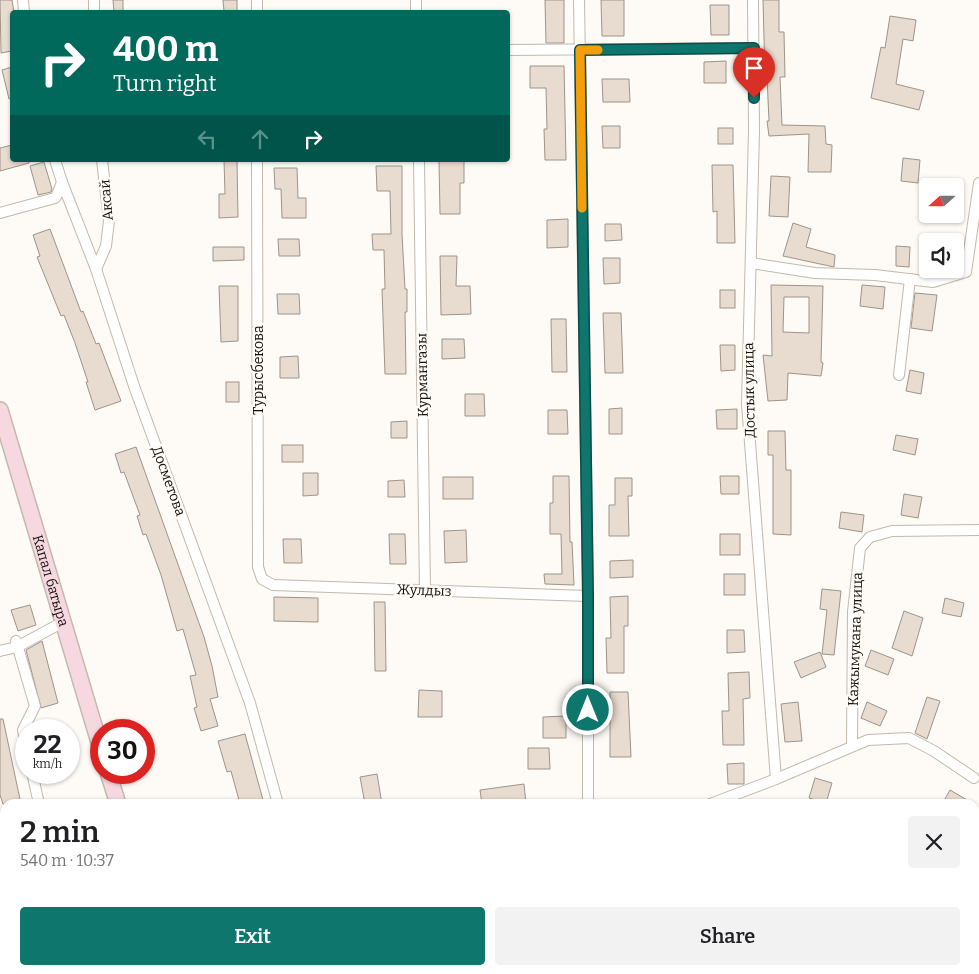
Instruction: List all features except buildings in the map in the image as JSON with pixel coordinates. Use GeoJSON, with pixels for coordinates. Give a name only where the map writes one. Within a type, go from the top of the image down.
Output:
{"type":"FeatureCollection","features":[{"type":"Feature","properties":{"kind":"main road","name":"Капал батыра"},"geometry":{"type":"LineString","coordinates":[[1,420],[92,719]]}},
{"type":"Feature","properties":{"kind":"main road"},"geometry":{"type":"LineString","coordinates":[[112,784],[116,799]]}},
{"type":"Feature","properties":{"kind":"street"},"geometry":{"type":"LineString","coordinates":[[579,0],[588,596],[588,799]]}},
{"type":"Feature","properties":{"kind":"street","name":"Достык улица"},"geometry":{"type":"LineString","coordinates":[[753,0],[754,131],[746,404],[776,778]]}},
{"type":"Feature","properties":{"kind":"street"},"geometry":{"type":"LineString","coordinates":[[510,50],[754,48]]}},
{"type":"Feature","properties":{"kind":"street","name":"Досметова"},"geometry":{"type":"LineString","coordinates":[[57,162],[62,182],[96,269],[134,386],[250,703],[277,799]]}},
{"type":"Feature","properties":{"kind":"street","name":"Аксай"},"geometry":{"type":"LineString","coordinates":[[96,269],[106,246],[109,220],[102,162]]}},
{"type":"Feature","properties":{"kind":"street","name":"Турысбекова"},"geometry":{"type":"LineString","coordinates":[[257,162],[258,567],[262,580]]}},
{"type":"Feature","properties":{"kind":"street","name":"Курмангазы"},"geometry":{"type":"LineString","coordinates":[[419,162],[425,590]]}},
{"type":"Feature","properties":{"kind":"street"},"geometry":{"type":"LineString","coordinates":[[0,213],[55,198],[58,195],[62,182]]}},
{"type":"Feature","properties":{"kind":"street"},"geometry":{"type":"LineString","coordinates":[[751,263],[815,273],[876,275],[933,282],[966,272],[979,183]]}},
{"type":"Feature","properties":{"kind":"street"},"geometry":{"type":"LineString","coordinates":[[899,375],[910,279]]}},
{"type":"Feature","properties":{"kind":"street","name":"Кажымукана улица"},"geometry":{"type":"LineString","coordinates":[[852,746],[853,612],[860,548],[870,537],[892,531],[979,530]]}},
{"type":"Feature","properties":{"kind":"street","name":"Жулдыз"},"geometry":{"type":"LineString","coordinates":[[262,580],[273,585],[588,596]]}},
{"type":"Feature","properties":{"kind":"street"},"geometry":{"type":"LineString","coordinates":[[0,651],[63,622]]}},
{"type":"Feature","properties":{"kind":"street"},"geometry":{"type":"LineString","coordinates":[[16,644],[35,706],[28,719]]}},
{"type":"Feature","properties":{"kind":"street"},"geometry":{"type":"LineString","coordinates":[[723,799],[868,740],[909,738],[934,751],[974,778]]}},
{"type":"Feature","properties":{"kind":"street"},"geometry":{"type":"LineString","coordinates":[[35,784],[38,799]]}},
{"type":"Feature","properties":{"kind":"slow traffic"},"geometry":{"type":"LineString","coordinates":[[582,208],[580,50],[598,50]]}},
{"type":"Feature","properties":{"kind":"route"},"geometry":{"type":"LineString","coordinates":[[588,710],[580,50],[754,48],[754,98]]}}]}
